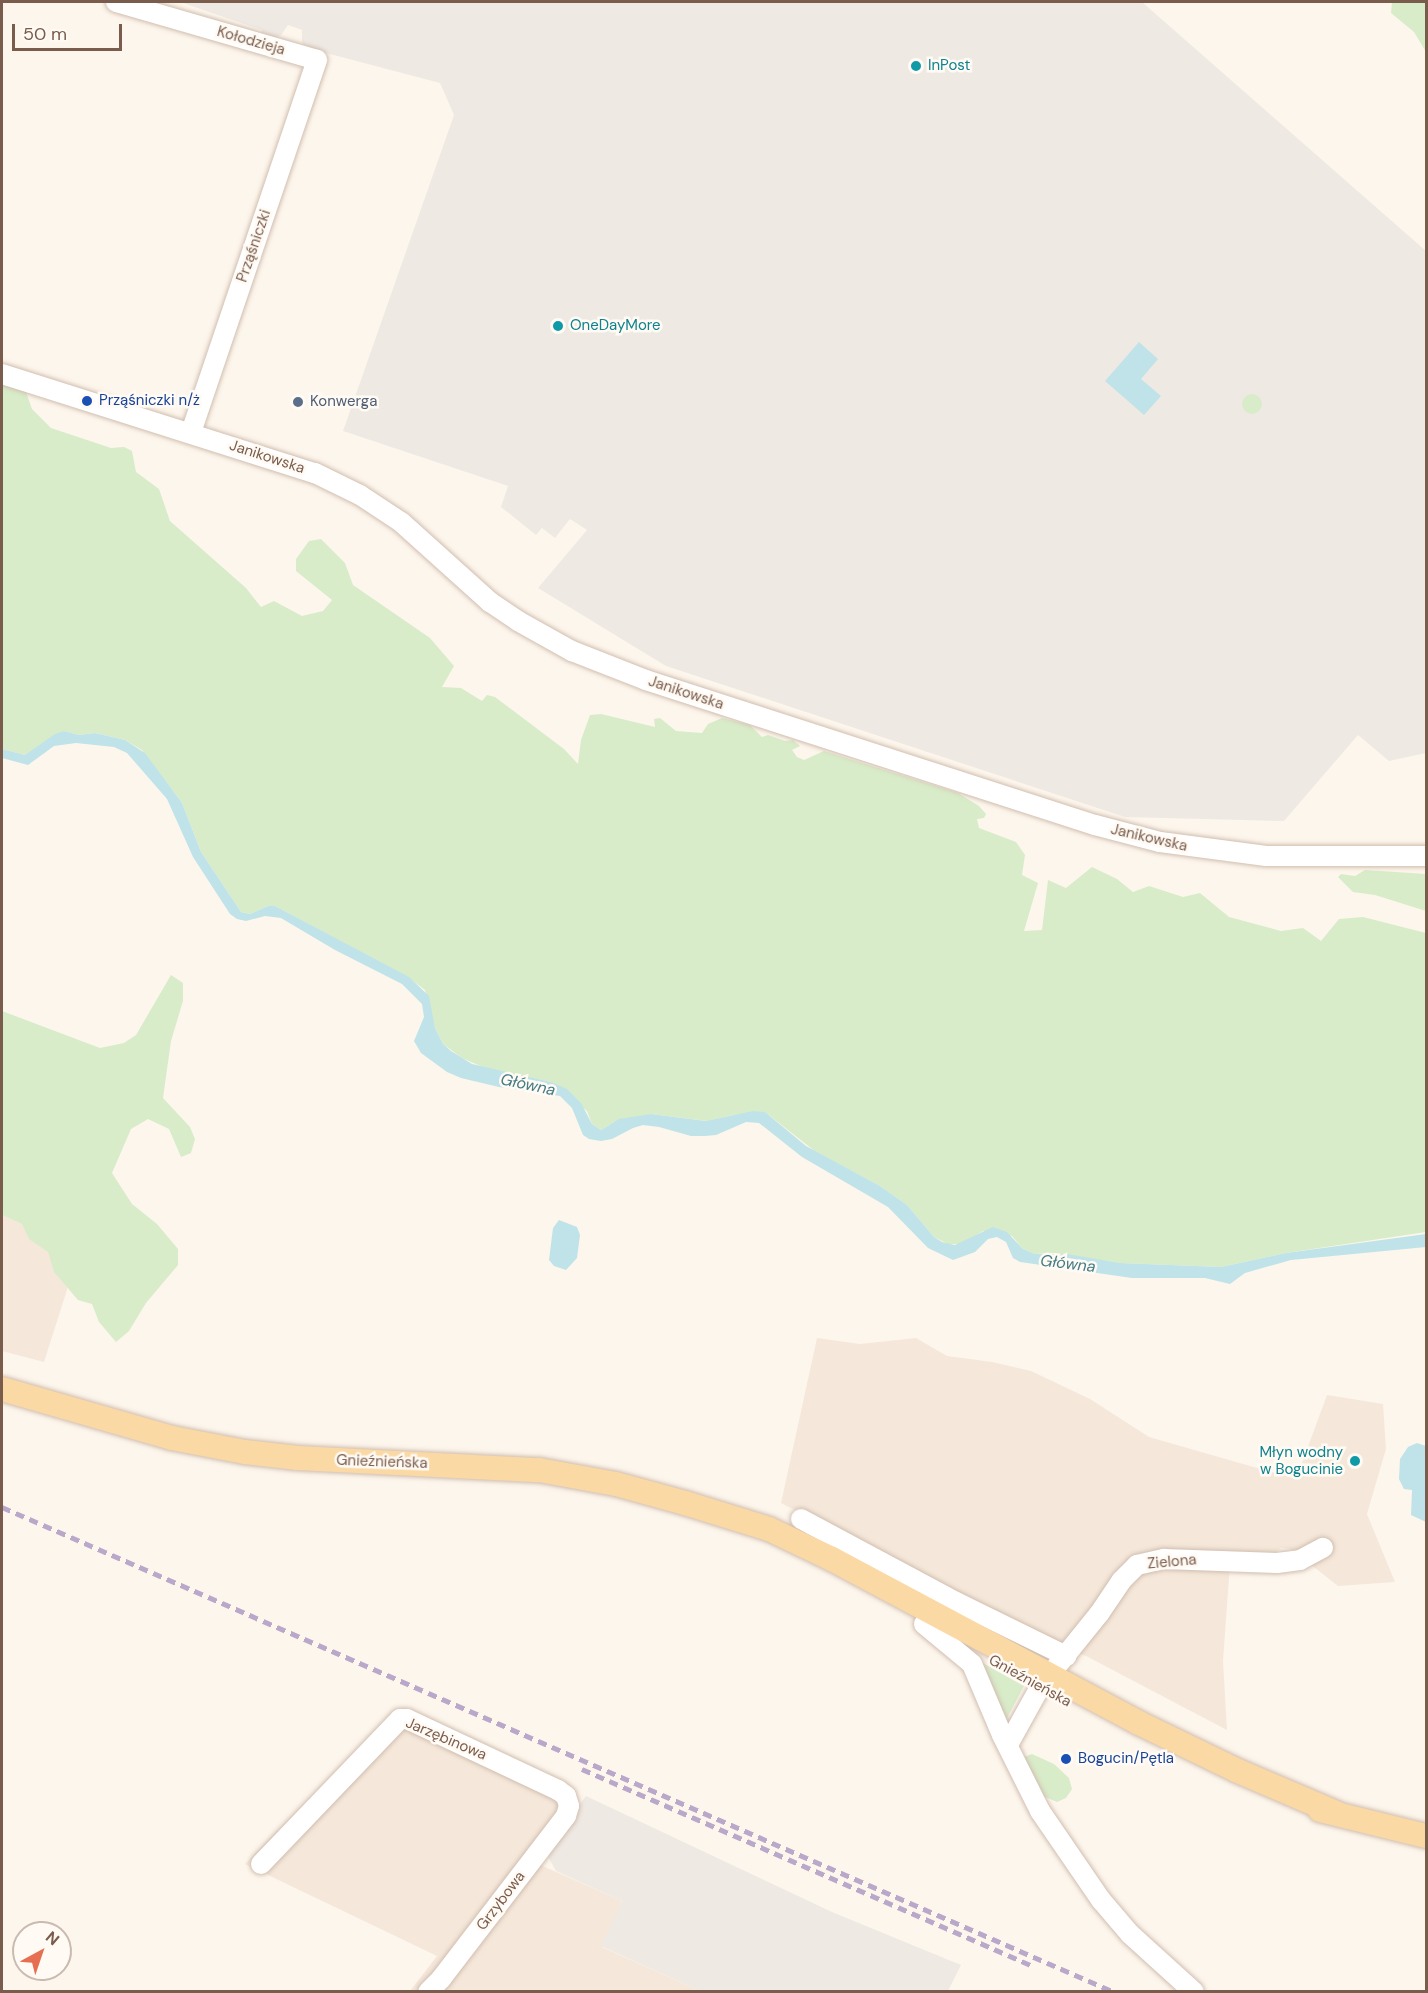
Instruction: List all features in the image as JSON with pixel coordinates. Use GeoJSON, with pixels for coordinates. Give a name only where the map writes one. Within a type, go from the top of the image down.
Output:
{"type":"FeatureCollection","features":[{"type":"Feature","properties":{"kind":"main road","name":"Gnieźnieńska"},"geometry":{"type":"LineString","coordinates":[[2,1383],[29,1396]]}},
{"type":"Feature","properties":{"kind":"main road","name":"Gnieźnieńska"},"geometry":{"type":"LineString","coordinates":[[2,1389],[172,1438],[233,1450],[298,1458],[539,1470],[650,1492],[736,1521],[769,1529],[832,1559],[1045,1681],[1136,1739],[1232,1785],[1292,1805],[1336,1813],[1426,1836]]}},
{"type":"Feature","properties":{"kind":"main road","name":"Gnieźnieńska"},"geometry":{"type":"LineString","coordinates":[[736,1521],[829,1568],[924,1624],[1045,1681]]}},
{"type":"Feature","properties":{"kind":"street","name":"Kołodzieja"},"geometry":{"type":"LineString","coordinates":[[116,2],[317,60]]}},
{"type":"Feature","properties":{"kind":"street","name":"Prząśniczki"},"geometry":{"type":"LineString","coordinates":[[191,433],[317,60]]}},
{"type":"Feature","properties":{"kind":"street","name":"Janikowska"},"geometry":{"type":"LineString","coordinates":[[2,374],[283,461],[360,495],[400,522],[490,602],[518,621],[572,651],[646,680],[1095,825],[1160,842],[1266,856],[1426,856]]}},
{"type":"Feature","properties":{"kind":"street"},"geometry":{"type":"LineString","coordinates":[[801,1519],[956,1602],[1066,1656]]}},
{"type":"Feature","properties":{"kind":"street","name":"Zielona"},"geometry":{"type":"LineString","coordinates":[[1009,1743],[1045,1681],[1121,1581],[1137,1565],[1164,1559],[1277,1563],[1300,1560],[1323,1548]]}},
{"type":"Feature","properties":{"kind":"street"},"geometry":{"type":"LineString","coordinates":[[924,1624],[972,1664],[1002,1735],[1009,1743],[1040,1810],[1101,1900],[1130,1934],[1194,1992]]}},
{"type":"Feature","properties":{"kind":"street","name":"Jarzębinowa"},"geometry":{"type":"LineString","coordinates":[[261,1864],[400,1719],[407,1719],[558,1790],[566,1796],[569,1806]]}},
{"type":"Feature","properties":{"kind":"street","name":"Grzybowa"},"geometry":{"type":"LineString","coordinates":[[428,1992],[566,1816],[569,1806]]}},
{"type":"Feature","properties":{"kind":"shaded area"},"geometry":{"type":"Polygon","coordinates":[[[180,2],[1142,2],[1426,251],[1426,753],[1389,761],[1358,735],[1284,821],[1125,817],[666,666],[538,588],[587,530],[570,519],[555,538],[542,528],[536,535],[501,507],[508,486],[343,431],[454,115],[440,83],[307,48],[302,42],[302,30],[288,25],[281,35],[274,38],[261,34],[262,30],[180,2]]]}},
{"type":"Feature","properties":{"kind":"shaded area"},"geometry":{"type":"Polygon","coordinates":[[[2,1215],[80,1249],[44,1362],[2,1351],[2,1215]]]}},
{"type":"Feature","properties":{"kind":"shaded area"},"geometry":{"type":"Polygon","coordinates":[[[817,1338],[860,1344],[916,1338],[947,1356],[992,1362],[1031,1371],[1090,1399],[1149,1437],[1296,1479],[1327,1395],[1383,1404],[1386,1449],[1367,1514],[1395,1582],[1338,1586],[1291,1549],[1281,1548],[1272,1555],[1230,1564],[1223,1661],[1227,1730],[1086,1656],[1054,1642],[781,1503],[817,1338]]]}},
{"type":"Feature","properties":{"kind":"shaded area"},"geometry":{"type":"Polygon","coordinates":[[[397,1709],[557,1793],[564,1807],[527,1859],[622,1901],[602,1947],[700,1991],[410,1991],[437,1956],[245,1864],[397,1709]]]}},
{"type":"Feature","properties":{"kind":"shaded area"},"geometry":{"type":"Polygon","coordinates":[[[586,1796],[832,1912],[961,1965],[948,1991],[700,1991],[601,1946],[622,1901],[556,1871],[546,1853],[548,1847],[586,1796]]]}},
{"type":"Feature","properties":{"kind":"green space"},"geometry":{"type":"Polygon","coordinates":[[[1392,2],[1426,2],[1426,52],[1414,32],[1391,13],[1392,2]]]}},
{"type":"Feature","properties":{"kind":"green space"},"geometry":{"type":"Polygon","coordinates":[[[2,382],[25,389],[32,409],[51,428],[111,448],[124,447],[132,451],[136,472],[159,489],[170,521],[246,588],[261,607],[274,601],[302,616],[323,611],[332,600],[296,571],[296,559],[309,541],[321,539],[345,563],[353,585],[430,638],[454,666],[442,687],[461,688],[482,701],[487,695],[495,697],[564,749],[578,764],[581,740],[590,715],[601,714],[655,727],[654,719],[660,718],[676,731],[702,733],[708,724],[722,718],[750,725],[762,737],[768,735],[785,741],[793,740],[800,746],[792,750],[797,757],[804,760],[824,751],[958,793],[979,806],[986,814],[984,818],[977,819],[979,828],[1016,842],[1025,855],[1022,875],[1038,883],[1024,931],[1042,930],[1048,880],[1066,888],[1092,867],[1117,879],[1133,892],[1149,886],[1183,897],[1200,893],[1229,917],[1281,931],[1303,928],[1321,941],[1339,919],[1363,917],[1426,933],[1426,1232],[1286,1253],[1221,1267],[1120,1263],[1052,1253],[1035,1254],[1023,1249],[1012,1236],[983,1231],[962,1244],[948,1244],[934,1237],[907,1205],[880,1186],[816,1152],[765,1112],[707,1121],[651,1114],[614,1122],[601,1130],[592,1124],[587,1111],[551,1082],[485,1068],[462,1058],[443,1044],[435,1028],[425,990],[409,978],[275,906],[268,906],[250,914],[241,912],[201,852],[182,803],[142,750],[125,740],[95,733],[79,735],[64,731],[25,755],[2,749],[2,382]]]}},
{"type":"Feature","properties":{"kind":"green space"},"geometry":{"type":"Polygon","coordinates":[[[1248,394],[1256,394],[1262,400],[1262,408],[1256,414],[1248,414],[1242,408],[1242,400],[1248,394]]]}},
{"type":"Feature","properties":{"kind":"green space"},"geometry":{"type":"Polygon","coordinates":[[[1365,870],[1426,874],[1426,911],[1375,895],[1353,892],[1338,877],[1341,874],[1355,876],[1365,870]]]}},
{"type":"Feature","properties":{"kind":"green space"},"geometry":{"type":"Polygon","coordinates":[[[171,975],[183,983],[183,1001],[171,1041],[163,1098],[190,1127],[195,1139],[191,1153],[181,1157],[169,1129],[148,1119],[131,1129],[112,1173],[132,1204],[157,1224],[178,1249],[178,1265],[146,1303],[129,1331],[116,1342],[99,1322],[92,1304],[78,1300],[54,1272],[48,1252],[29,1239],[22,1224],[2,1215],[2,1011],[100,1048],[124,1043],[136,1035],[171,975]]]}},
{"type":"Feature","properties":{"kind":"green space"},"geometry":{"type":"Polygon","coordinates":[[[981,1662],[1024,1686],[1006,1720],[981,1662]]]}},
{"type":"Feature","properties":{"kind":"green space"},"geometry":{"type":"Polygon","coordinates":[[[1032,1754],[1054,1764],[1069,1778],[1072,1789],[1066,1798],[1057,1802],[1043,1796],[1024,1757],[1032,1754]]]}},
{"type":"Feature","properties":{"kind":"water"},"geometry":{"type":"Polygon","coordinates":[[[1139,342],[1158,359],[1141,379],[1161,396],[1144,415],[1105,381],[1139,342]]]}},
{"type":"Feature","properties":{"kind":"water","name":"Główna"},"geometry":{"type":"Polygon","coordinates":[[[64,731],[79,735],[95,733],[125,740],[145,753],[182,803],[201,852],[241,912],[250,914],[268,906],[275,906],[409,977],[429,996],[435,1028],[443,1044],[451,1051],[472,1064],[551,1082],[567,1089],[581,1103],[592,1124],[601,1130],[619,1119],[651,1114],[706,1121],[753,1111],[765,1112],[806,1146],[880,1186],[907,1205],[934,1237],[942,1242],[955,1245],[993,1227],[1007,1232],[1023,1249],[1035,1254],[1067,1254],[1120,1263],[1221,1267],[1286,1253],[1426,1234],[1426,1247],[1291,1260],[1245,1273],[1230,1284],[1205,1278],[1132,1278],[1020,1262],[1013,1258],[1006,1242],[997,1237],[988,1239],[975,1252],[953,1260],[928,1248],[888,1207],[802,1157],[759,1123],[746,1122],[716,1135],[705,1136],[691,1136],[643,1125],[612,1139],[601,1141],[589,1139],[583,1135],[572,1108],[560,1096],[499,1087],[461,1078],[447,1072],[421,1053],[414,1041],[424,1017],[422,1004],[402,984],[335,950],[281,918],[265,916],[246,921],[230,914],[193,857],[167,799],[127,753],[114,747],[76,743],[54,746],[28,765],[2,758],[2,749],[25,755],[55,734],[64,731]]]}},
{"type":"Feature","properties":{"kind":"water"},"geometry":{"type":"Polygon","coordinates":[[[559,1220],[577,1227],[580,1235],[577,1258],[566,1270],[554,1266],[549,1260],[553,1228],[559,1220]]]}},
{"type":"Feature","properties":{"kind":"water"},"geometry":{"type":"Polygon","coordinates":[[[1417,1443],[1426,1446],[1426,1522],[1411,1515],[1412,1490],[1404,1489],[1399,1479],[1400,1459],[1408,1447],[1417,1443]]]}},
{"type":"Feature","properties":{"kind":"railway"},"geometry":{"type":"LineString","coordinates":[[2,1507],[1114,1992]]}},
{"type":"Feature","properties":{"kind":"railway"},"geometry":{"type":"LineString","coordinates":[[582,1769],[1033,1966]]}},
{"type":"Feature","properties":{"kind":"place","name":"InPost"},"geometry":{"type":"Point","coordinates":[916,66]}},
{"type":"Feature","properties":{"kind":"place","name":"OneDayMore"},"geometry":{"type":"Point","coordinates":[558,326]}},
{"type":"Feature","properties":{"kind":"place","name":"Prząśniczki n/ż"},"geometry":{"type":"Point","coordinates":[87,401]}},
{"type":"Feature","properties":{"kind":"place","name":"Konwerga"},"geometry":{"type":"Point","coordinates":[298,402]}},
{"type":"Feature","properties":{"kind":"place","name":"Młyn wodny w Bogucinie"},"geometry":{"type":"Point","coordinates":[1355,1461]}},
{"type":"Feature","properties":{"kind":"place","name":"Bogucin/Pętla"},"geometry":{"type":"Point","coordinates":[1066,1759]}}]}
